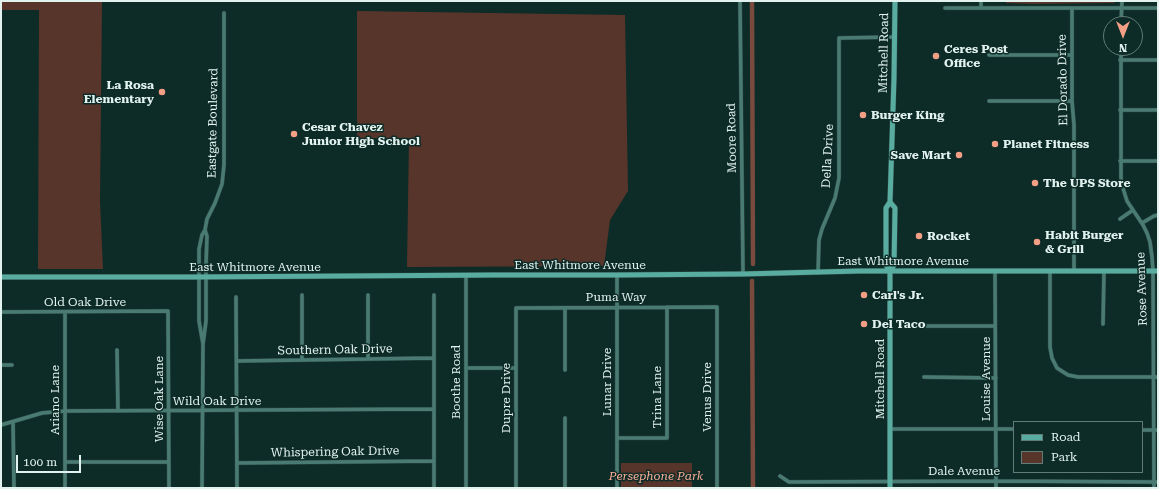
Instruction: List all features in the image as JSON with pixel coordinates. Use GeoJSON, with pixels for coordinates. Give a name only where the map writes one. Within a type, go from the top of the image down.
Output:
{"type":"FeatureCollection","features":[{"type":"Feature","properties":{"kind":"main road","name":"Mitchell Road"},"geometry":{"type":"LineString","coordinates":[[890,488],[890,271],[886,265],[886,208],[890,202],[895,1]]}},
{"type":"Feature","properties":{"kind":"main road","name":"Mitchell Road"},"geometry":{"type":"LineString","coordinates":[[890,202],[895,208],[894,265],[890,271]]}},
{"type":"Feature","properties":{"kind":"main road","name":"East Whitmore Avenue"},"geometry":{"type":"LineString","coordinates":[[1,277],[617,275],[759,274],[859,271],[1156,271]]}},
{"type":"Feature","properties":{"kind":"street","name":"Moore Road"},"geometry":{"type":"LineString","coordinates":[[740,1],[743,274]]}},
{"type":"Feature","properties":{"kind":"street"},"geometry":{"type":"LineString","coordinates":[[981,1],[981,8]]}},
{"type":"Feature","properties":{"kind":"street"},"geometry":{"type":"LineString","coordinates":[[1122,1],[1122,16]]}},
{"type":"Feature","properties":{"kind":"street"},"geometry":{"type":"LineString","coordinates":[[945,8],[1158,8]]}},
{"type":"Feature","properties":{"kind":"street","name":"El Dorado Drive"},"geometry":{"type":"LineString","coordinates":[[1072,8],[1074,271]]}},
{"type":"Feature","properties":{"kind":"street","name":"Eastgate Boulevard"},"geometry":{"type":"LineString","coordinates":[[203,344],[199,321],[199,249],[202,235],[222,184],[224,165],[224,13]]}},
{"type":"Feature","properties":{"kind":"street","name":"Della Drive"},"geometry":{"type":"LineString","coordinates":[[818,273],[819,240],[835,198],[839,178],[839,38],[895,37]]}},
{"type":"Feature","properties":{"kind":"street"},"geometry":{"type":"LineString","coordinates":[[989,55],[1072,56]]}},
{"type":"Feature","properties":{"kind":"street","name":"Rose Avenue"},"geometry":{"type":"LineString","coordinates":[[1120,56],[1120,161],[1122,185],[1127,201],[1142,223],[1150,242],[1156,271],[1153,377],[1156,430],[1156,482],[1154,488]]}},
{"type":"Feature","properties":{"kind":"street"},"geometry":{"type":"LineString","coordinates":[[1120,60],[1158,60]]}},
{"type":"Feature","properties":{"kind":"street"},"geometry":{"type":"LineString","coordinates":[[989,100],[1072,101]]}},
{"type":"Feature","properties":{"kind":"street"},"geometry":{"type":"LineString","coordinates":[[1120,110],[1158,110]]}},
{"type":"Feature","properties":{"kind":"street"},"geometry":{"type":"LineString","coordinates":[[1120,161],[1158,161]]}},
{"type":"Feature","properties":{"kind":"street"},"geometry":{"type":"LineString","coordinates":[[1120,219],[1133,210]]}},
{"type":"Feature","properties":{"kind":"street"},"geometry":{"type":"LineString","coordinates":[[1142,223],[1154,216],[1158,216]]}},
{"type":"Feature","properties":{"kind":"street","name":"Eastgate Boulevard"},"geometry":{"type":"LineString","coordinates":[[202,488],[203,344],[206,321],[207,236],[205,230]]}},
{"type":"Feature","properties":{"kind":"street","name":"Louise Avenue"},"geometry":{"type":"LineString","coordinates":[[995,271],[996,488]]}},
{"type":"Feature","properties":{"kind":"street"},"geometry":{"type":"LineString","coordinates":[[1050,271],[1050,347],[1052,358],[1057,368],[1068,375],[1078,377],[1158,377]]}},
{"type":"Feature","properties":{"kind":"street"},"geometry":{"type":"LineString","coordinates":[[1103,324],[1104,271]]}},
{"type":"Feature","properties":{"kind":"street","name":"Boothe Road"},"geometry":{"type":"LineString","coordinates":[[466,275],[466,488]]}},
{"type":"Feature","properties":{"kind":"street","name":"Lunar Drive"},"geometry":{"type":"LineString","coordinates":[[617,275],[617,488]]}},
{"type":"Feature","properties":{"kind":"street"},"geometry":{"type":"LineString","coordinates":[[302,295],[302,360]]}},
{"type":"Feature","properties":{"kind":"street"},"geometry":{"type":"LineString","coordinates":[[368,295],[368,359]]}},
{"type":"Feature","properties":{"kind":"street"},"geometry":{"type":"LineString","coordinates":[[434,295],[434,488]]}},
{"type":"Feature","properties":{"kind":"street"},"geometry":{"type":"LineString","coordinates":[[236,297],[237,488]]}},
{"type":"Feature","properties":{"kind":"street","name":"Trina Lane"},"geometry":{"type":"LineString","coordinates":[[617,438],[667,438],[667,307]]}},
{"type":"Feature","properties":{"kind":"street","name":"Puma Way"},"geometry":{"type":"LineString","coordinates":[[516,308],[717,307]]}},
{"type":"Feature","properties":{"kind":"street","name":"Venus Drive"},"geometry":{"type":"LineString","coordinates":[[717,307],[717,488]]}},
{"type":"Feature","properties":{"kind":"street","name":"Dupre Drive"},"geometry":{"type":"LineString","coordinates":[[516,308],[516,488]]}},
{"type":"Feature","properties":{"kind":"street"},"geometry":{"type":"LineString","coordinates":[[565,308],[565,370]]}},
{"type":"Feature","properties":{"kind":"street","name":"Old Oak Drive"},"geometry":{"type":"LineString","coordinates":[[1,312],[168,311]]}},
{"type":"Feature","properties":{"kind":"street","name":"Wise Oak Lane"},"geometry":{"type":"LineString","coordinates":[[168,311],[169,488]]}},
{"type":"Feature","properties":{"kind":"street","name":"Ariano Lane"},"geometry":{"type":"LineString","coordinates":[[65,312],[66,488]]}},
{"type":"Feature","properties":{"kind":"street"},"geometry":{"type":"LineString","coordinates":[[924,326],[995,326]]}},
{"type":"Feature","properties":{"kind":"street"},"geometry":{"type":"LineString","coordinates":[[117,350],[118,411]]}},
{"type":"Feature","properties":{"kind":"street","name":"Southern Oak Drive"},"geometry":{"type":"LineString","coordinates":[[237,361],[434,358]]}},
{"type":"Feature","properties":{"kind":"street"},"geometry":{"type":"LineString","coordinates":[[1,365],[12,365]]}},
{"type":"Feature","properties":{"kind":"street"},"geometry":{"type":"LineString","coordinates":[[466,368],[516,368]]}},
{"type":"Feature","properties":{"kind":"street"},"geometry":{"type":"LineString","coordinates":[[924,377],[996,378]]}},
{"type":"Feature","properties":{"kind":"street","name":"Wild Oak Drive"},"geometry":{"type":"LineString","coordinates":[[1,425],[42,413],[65,411],[434,409]]}},
{"type":"Feature","properties":{"kind":"street"},"geometry":{"type":"LineString","coordinates":[[565,418],[565,488]]}},
{"type":"Feature","properties":{"kind":"street"},"geometry":{"type":"LineString","coordinates":[[13,422],[14,488]]}},
{"type":"Feature","properties":{"kind":"street"},"geometry":{"type":"LineString","coordinates":[[890,429],[1013,429]]}},
{"type":"Feature","properties":{"kind":"street"},"geometry":{"type":"LineString","coordinates":[[1143,430],[1156,430]]}},
{"type":"Feature","properties":{"kind":"street","name":"Whispering Oak Drive"},"geometry":{"type":"LineString","coordinates":[[237,463],[434,460]]}},
{"type":"Feature","properties":{"kind":"street"},"geometry":{"type":"LineString","coordinates":[[65,462],[169,462]]}},
{"type":"Feature","properties":{"kind":"street","name":"Dale Avenue"},"geometry":{"type":"LineString","coordinates":[[780,476],[789,482],[1156,482]]}},
{"type":"Feature","properties":{"kind":"green space"},"geometry":{"type":"Polygon","coordinates":[[[1,1],[102,1],[100,201],[103,269],[38,269],[39,10],[1,10],[1,1]]]}},
{"type":"Feature","properties":{"kind":"green space"},"geometry":{"type":"Polygon","coordinates":[[[1006,1],[1115,1],[1114,3],[1032,4],[1006,3],[1006,1]]]}},
{"type":"Feature","properties":{"kind":"green space"},"geometry":{"type":"Polygon","coordinates":[[[357,11],[625,15],[628,191],[610,220],[604,266],[407,267],[409,138],[357,138],[357,11]]]}},
{"type":"Feature","properties":{"kind":"green space","name":"Persephone Park"},"geometry":{"type":"Polygon","coordinates":[[[621,463],[692,463],[692,488],[621,488],[621,463]]]}},
{"type":"Feature","properties":{"kind":"waterway"},"geometry":{"type":"LineString","coordinates":[[752,1],[753,264]]}},
{"type":"Feature","properties":{"kind":"waterway"},"geometry":{"type":"LineString","coordinates":[[752,281],[753,488]]}},
{"type":"Feature","properties":{"kind":"place","name":"Ceres Post Office"},"geometry":{"type":"Point","coordinates":[936,56]}},
{"type":"Feature","properties":{"kind":"place","name":"La Rosa Elementary"},"geometry":{"type":"Point","coordinates":[162,92]}},
{"type":"Feature","properties":{"kind":"place","name":"Burger King"},"geometry":{"type":"Point","coordinates":[863,115]}},
{"type":"Feature","properties":{"kind":"place","name":"Cesar Chavez Junior High School"},"geometry":{"type":"Point","coordinates":[294,134]}},
{"type":"Feature","properties":{"kind":"place","name":"Planet Fitness"},"geometry":{"type":"Point","coordinates":[995,144]}},
{"type":"Feature","properties":{"kind":"place","name":"Save Mart"},"geometry":{"type":"Point","coordinates":[959,155]}},
{"type":"Feature","properties":{"kind":"place","name":"The UPS Store"},"geometry":{"type":"Point","coordinates":[1035,183]}},
{"type":"Feature","properties":{"kind":"place","name":"Rocket"},"geometry":{"type":"Point","coordinates":[919,236]}},
{"type":"Feature","properties":{"kind":"place","name":"Habit Burger & Grill"},"geometry":{"type":"Point","coordinates":[1037,242]}},
{"type":"Feature","properties":{"kind":"place","name":"Carl's Jr."},"geometry":{"type":"Point","coordinates":[864,295]}},
{"type":"Feature","properties":{"kind":"place","name":"Del Taco"},"geometry":{"type":"Point","coordinates":[864,324]}}]}
